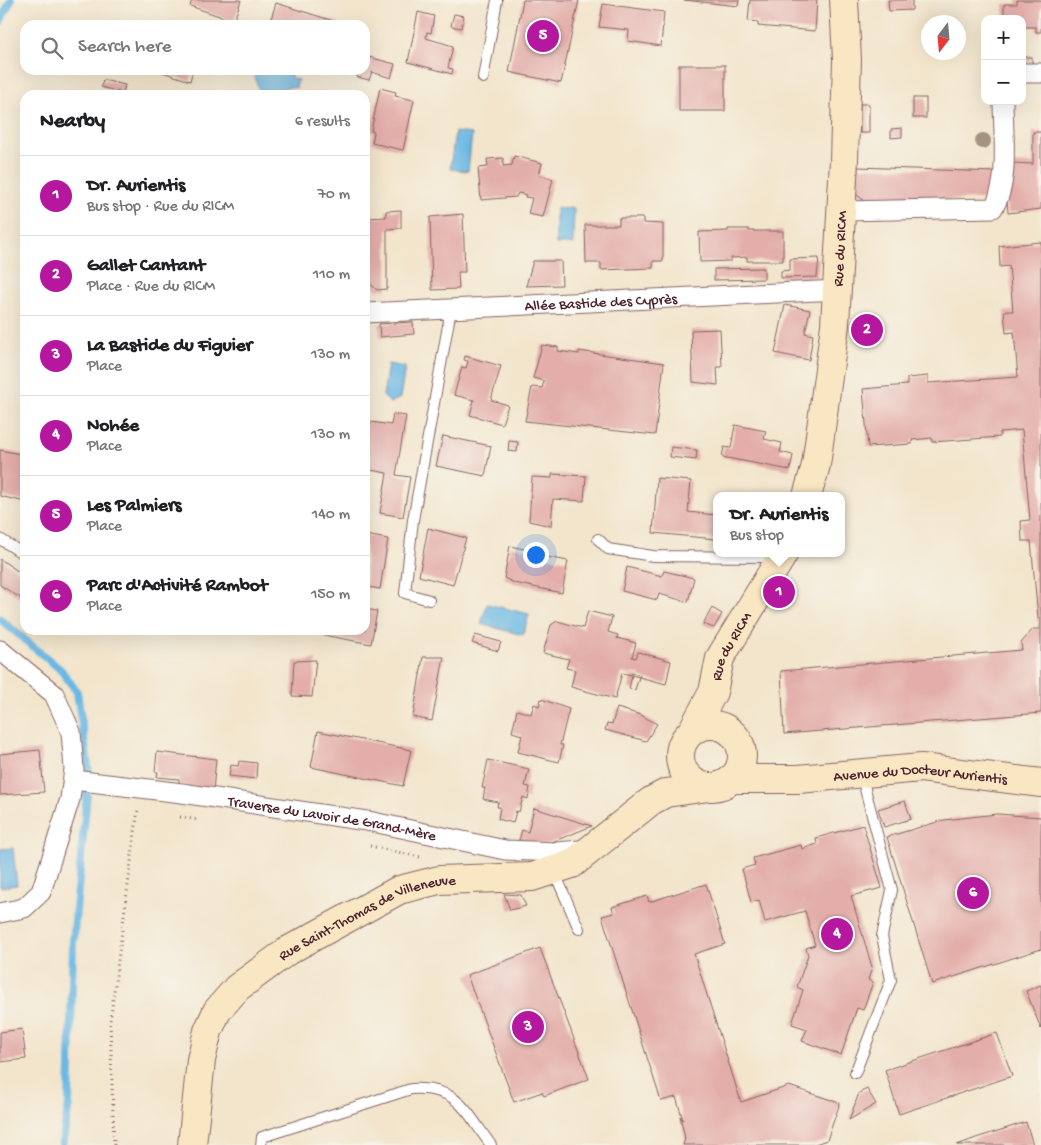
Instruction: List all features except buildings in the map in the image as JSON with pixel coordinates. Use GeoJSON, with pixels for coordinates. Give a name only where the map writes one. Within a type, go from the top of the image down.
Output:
{"type":"FeatureCollection","features":[{"type":"Feature","properties":{"kind":"main road","name":"Rue du RICM"},"geometry":{"type":"LineString","coordinates":[[808,492],[816,465],[836,325],[846,60],[844,0]]}},
{"type":"Feature","properties":{"kind":"main road","name":"Rue du RICM"},"geometry":{"type":"LineString","coordinates":[[686,741],[713,692],[720,658],[782,557]]}},
{"type":"Feature","properties":{"kind":"main road","name":"Rue du RICM"},"geometry":{"type":"LineString","coordinates":[[713,692],[734,735]]}},
{"type":"Feature","properties":{"kind":"main road"},"geometry":{"type":"LineString","coordinates":[[734,735],[742,751],[742,762],[720,783],[695,783],[686,774],[680,762],[686,741],[711,724],[734,735],[757,758],[798,779]]}},
{"type":"Feature","properties":{"kind":"main road","name":"Rue Saint-Thomas de Villeneuve"},"geometry":{"type":"LineString","coordinates":[[651,801],[662,778],[686,741]]}},
{"type":"Feature","properties":{"kind":"main road","name":"Avenue du Docteur Aurientis"},"geometry":{"type":"LineString","coordinates":[[720,783],[798,779],[921,768],[1041,783]]}},
{"type":"Feature","properties":{"kind":"main road","name":"Rue Saint-Thomas de Villeneuve"},"geometry":{"type":"LineString","coordinates":[[192,1145],[202,1060],[208,1031],[217,1011],[237,988],[289,950],[399,890],[439,880],[532,877],[554,871],[572,864],[651,801],[666,793],[720,783]]}},
{"type":"Feature","properties":{"kind":"street"},"geometry":{"type":"LineString","coordinates":[[1026,73],[1041,73]]}},
{"type":"Feature","properties":{"kind":"street"},"geometry":{"type":"LineString","coordinates":[[841,211],[993,208],[999,199],[1003,178],[1003,105]]}},
{"type":"Feature","properties":{"kind":"street","name":"Allée Bastide des Cyprès"},"geometry":{"type":"LineString","coordinates":[[370,314],[838,290]]}},
{"type":"Feature","properties":{"kind":"street"},"geometry":{"type":"LineString","coordinates":[[0,650],[54,694],[71,732],[85,781],[70,799],[41,892],[24,908],[0,913]]}},
{"type":"Feature","properties":{"kind":"street","name":"Traverse du Lavoir de Grand-Mère"},"geometry":{"type":"LineString","coordinates":[[85,781],[182,793],[373,822],[505,850],[557,852],[591,849]]}},
{"type":"Feature","properties":{"kind":"lane"},"geometry":{"type":"LineString","coordinates":[[483,78],[497,0]]}},
{"type":"Feature","properties":{"kind":"lane"},"geometry":{"type":"LineString","coordinates":[[429,600],[405,593],[413,520],[452,309]]}},
{"type":"Feature","properties":{"kind":"lane"},"geometry":{"type":"LineString","coordinates":[[0,539],[20,552]]}},
{"type":"Feature","properties":{"kind":"lane"},"geometry":{"type":"LineString","coordinates":[[598,539],[608,550],[653,556],[713,556]]}},
{"type":"Feature","properties":{"kind":"lane"},"geometry":{"type":"LineString","coordinates":[[855,1073],[891,980],[882,936],[892,890],[860,773]]}},
{"type":"Feature","properties":{"kind":"lane"},"geometry":{"type":"LineString","coordinates":[[554,871],[579,929]]}},
{"type":"Feature","properties":{"kind":"lane"},"geometry":{"type":"LineString","coordinates":[[261,1145],[262,1137],[411,1089],[439,1090],[450,1094],[460,1104],[491,1145]]}},
{"type":"Feature","properties":{"kind":"path"},"geometry":{"type":"LineString","coordinates":[[114,1145],[110,1022],[138,808]]}},
{"type":"Feature","properties":{"kind":"water"},"geometry":{"type":"Polygon","coordinates":[[[254,75],[291,75],[291,78],[298,80],[296,88],[259,90],[254,75]]]}},
{"type":"Feature","properties":{"kind":"water"},"geometry":{"type":"Polygon","coordinates":[[[455,132],[472,134],[468,171],[450,169],[455,132]]]}},
{"type":"Feature","properties":{"kind":"water"},"geometry":{"type":"Polygon","coordinates":[[[574,208],[573,244],[556,244],[556,209],[574,208]]]}},
{"type":"Feature","properties":{"kind":"water"},"geometry":{"type":"Polygon","coordinates":[[[388,364],[405,367],[400,398],[390,403],[383,396],[388,364]]]}},
{"type":"Feature","properties":{"kind":"water"},"geometry":{"type":"Polygon","coordinates":[[[487,604],[529,614],[523,635],[481,624],[487,604]]]}},
{"type":"Feature","properties":{"kind":"water"},"geometry":{"type":"Polygon","coordinates":[[[13,848],[17,885],[0,887],[0,849],[13,848]]]}},
{"type":"Feature","properties":{"kind":"waterway"},"geometry":{"type":"LineString","coordinates":[[0,22],[11,0]]}},
{"type":"Feature","properties":{"kind":"waterway"},"geometry":{"type":"LineString","coordinates":[[0,619],[61,670],[77,692],[89,773],[73,942],[69,1104],[62,1145]]}},
{"type":"Feature","properties":{"kind":"place","name":"Les Palmiers"},"geometry":{"type":"Point","coordinates":[543,36]}},
{"type":"Feature","properties":{"kind":"place","name":"Gallet Cantant"},"geometry":{"type":"Point","coordinates":[867,330]}},
{"type":"Feature","properties":{"kind":"place","name":"Dr. Aurientis"},"geometry":{"type":"Point","coordinates":[779,592]}},
{"type":"Feature","properties":{"kind":"place","name":"Parc d'Activité Rambot"},"geometry":{"type":"Point","coordinates":[973,893]}},
{"type":"Feature","properties":{"kind":"place","name":"Nohée"},"geometry":{"type":"Point","coordinates":[837,934]}},
{"type":"Feature","properties":{"kind":"place","name":"La Bastide du Figuier"},"geometry":{"type":"Point","coordinates":[528,1027]}}]}
